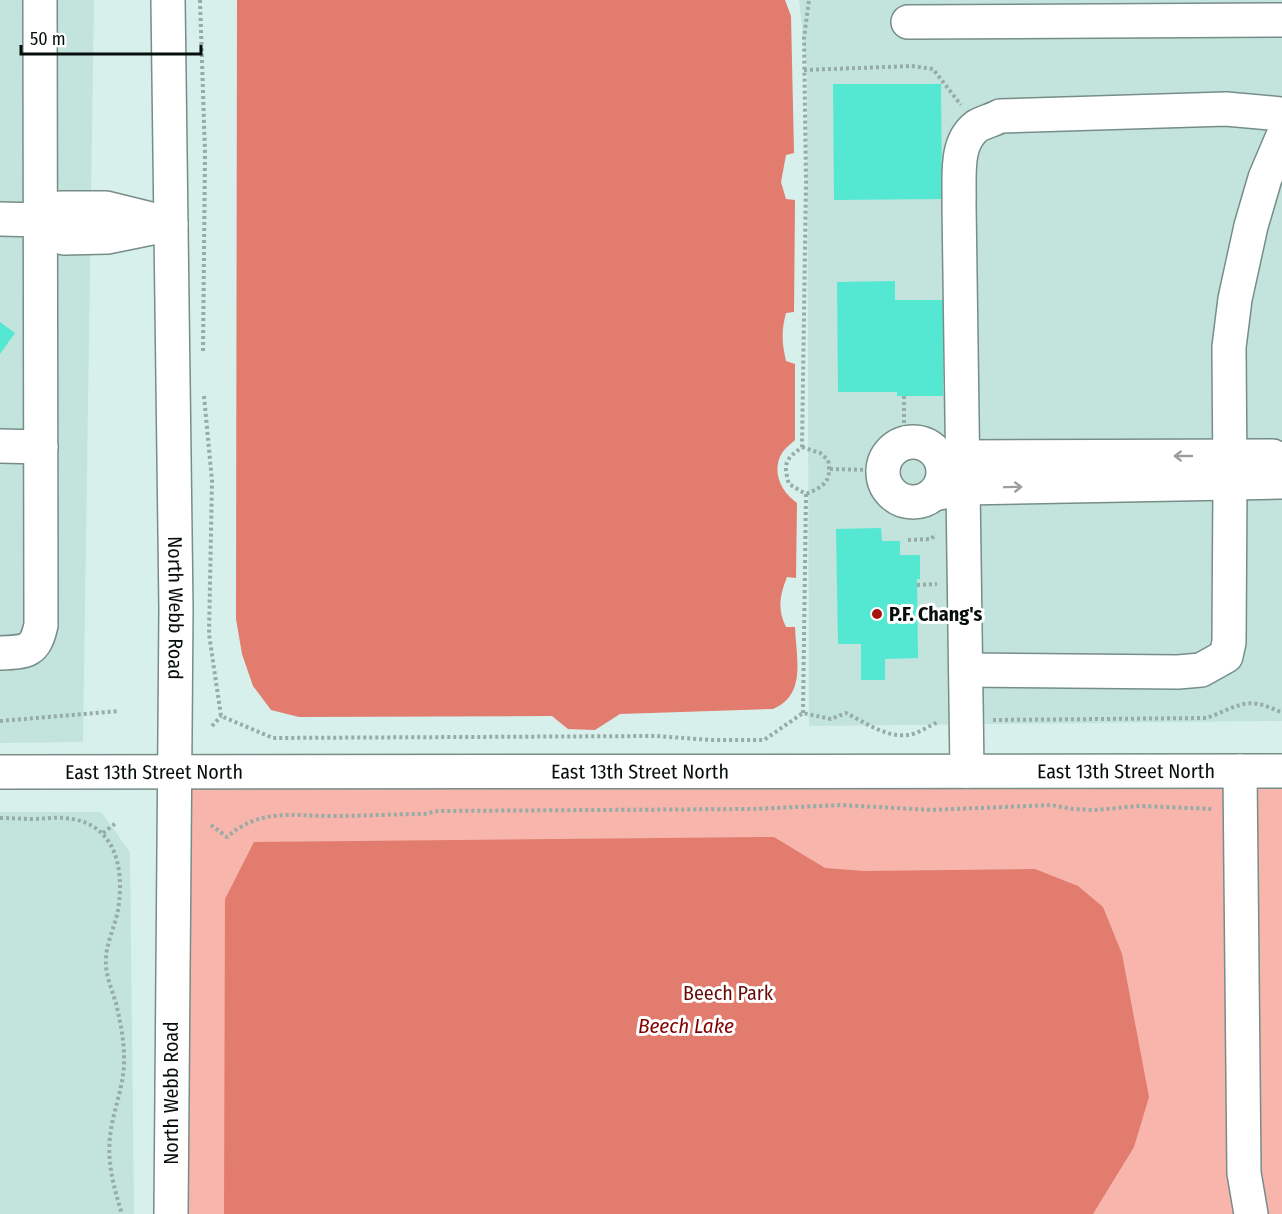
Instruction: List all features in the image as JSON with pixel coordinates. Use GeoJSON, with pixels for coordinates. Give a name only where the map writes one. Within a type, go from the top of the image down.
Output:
{"type":"FeatureCollection","features":[{"type":"Feature","properties":{"kind":"main road"},"geometry":{"type":"LineString","coordinates":[[0,653],[26,650],[37,642],[41,625],[40,0]]}},
{"type":"Feature","properties":{"kind":"main road","name":"North Webb Road"},"geometry":{"type":"LineString","coordinates":[[168,0],[176,609],[171,1214]]}},
{"type":"Feature","properties":{"kind":"main road"},"geometry":{"type":"LineString","coordinates":[[908,22],[1076,11],[1282,20]]}},
{"type":"Feature","properties":{"kind":"main road"},"geometry":{"type":"LineString","coordinates":[[967,771],[966,670],[942,473],[960,155],[965,138],[978,126],[1000,116],[1226,109],[1282,114]]}},
{"type":"Feature","properties":{"kind":"main road"},"geometry":{"type":"LineString","coordinates":[[966,670],[1178,672],[1202,670],[1226,656],[1229,642],[1229,347],[1235,299],[1251,226],[1265,178],[1282,138]]}},
{"type":"Feature","properties":{"kind":"main road"},"geometry":{"type":"LineString","coordinates":[[0,219],[40,220],[60,208],[106,208],[171,224]]}},
{"type":"Feature","properties":{"kind":"main road"},"geometry":{"type":"LineString","coordinates":[[0,446],[41,447]]}},
{"type":"Feature","properties":{"kind":"main road"},"geometry":{"type":"LineString","coordinates":[[1230,470],[1273,456],[1282,462]]}},
{"type":"Feature","properties":{"kind":"main road"},"geometry":{"type":"LineString","coordinates":[[942,473],[1230,470],[1280,482],[1282,480]]}},
{"type":"Feature","properties":{"kind":"main road"},"geometry":{"type":"LineString","coordinates":[[1240,771],[1244,1173],[1251,1214]]}},
{"type":"Feature","properties":{"kind":"main road","name":"East 13th Street North"},"geometry":{"type":"LineString","coordinates":[[0,772],[1282,771]]}},
{"type":"Feature","properties":{"kind":"path"},"geometry":{"type":"LineString","coordinates":[[200,0],[205,153],[203,358]]}},
{"type":"Feature","properties":{"kind":"path"},"geometry":{"type":"LineString","coordinates":[[802,447],[806,182],[804,38],[809,0]]}},
{"type":"Feature","properties":{"kind":"path"},"geometry":{"type":"LineString","coordinates":[[804,70],[912,66],[933,69],[962,106]]}},
{"type":"Feature","properties":{"kind":"path"},"geometry":{"type":"LineString","coordinates":[[203,392],[212,481],[209,634],[221,716]]}},
{"type":"Feature","properties":{"kind":"path"},"geometry":{"type":"LineString","coordinates":[[904,396],[904,429]]}},
{"type":"Feature","properties":{"kind":"path"},"geometry":{"type":"LineString","coordinates":[[921,428],[942,473],[910,516],[896,512],[883,503],[875,493],[870,470],[878,447],[890,435],[904,429],[921,428]]}},
{"type":"Feature","properties":{"kind":"path"},"geometry":{"type":"LineString","coordinates":[[802,447],[820,453],[828,460],[830,469],[828,480],[820,488],[806,494]]}},
{"type":"Feature","properties":{"kind":"path"},"geometry":{"type":"LineString","coordinates":[[802,447],[788,458],[785,469],[789,484],[806,494]]}},
{"type":"Feature","properties":{"kind":"path"},"geometry":{"type":"LineString","coordinates":[[830,469],[870,470]]}},
{"type":"Feature","properties":{"kind":"path"},"geometry":{"type":"LineString","coordinates":[[803,713],[806,494]]}},
{"type":"Feature","properties":{"kind":"path"},"geometry":{"type":"LineString","coordinates":[[908,540],[931,539],[941,531]]}},
{"type":"Feature","properties":{"kind":"path"},"geometry":{"type":"LineString","coordinates":[[917,585],[947,584]]}},
{"type":"Feature","properties":{"kind":"path"},"geometry":{"type":"LineString","coordinates":[[221,716],[273,738],[656,736],[711,740],[764,740],[803,713],[831,719],[846,713],[874,728],[894,734],[908,735],[939,722],[967,720],[1206,718],[1224,713],[1241,704],[1259,704],[1282,712]]}},
{"type":"Feature","properties":{"kind":"path"},"geometry":{"type":"LineString","coordinates":[[0,721],[119,711]]}},
{"type":"Feature","properties":{"kind":"path"},"geometry":{"type":"LineString","coordinates":[[212,726],[221,716]]}},
{"type":"Feature","properties":{"kind":"path"},"geometry":{"type":"LineString","coordinates":[[211,825],[227,837],[240,825],[260,818],[285,814],[331,816],[450,810],[753,809],[840,805],[933,810],[1051,805],[1094,810],[1140,806],[1240,810]]}},
{"type":"Feature","properties":{"kind":"path"},"geometry":{"type":"LineString","coordinates":[[0,818],[64,818],[81,821],[103,834],[113,846],[121,873],[118,912],[106,963],[124,1044],[123,1077],[108,1150],[110,1169],[122,1214]]}},
{"type":"Feature","properties":{"kind":"path"},"geometry":{"type":"LineString","coordinates":[[103,834],[116,823]]}},
{"type":"Feature","properties":{"kind":"shaded area"},"geometry":{"type":"Polygon","coordinates":[[[0,0],[94,0],[83,742],[0,743],[0,0]]]}},
{"type":"Feature","properties":{"kind":"shaded area"},"geometry":{"type":"Polygon","coordinates":[[[799,0],[1282,0],[1282,721],[809,726],[807,70],[799,0]]]}},
{"type":"Feature","properties":{"kind":"shaded area"},"geometry":{"type":"Polygon","coordinates":[[[0,812],[101,812],[130,852],[134,1214],[0,1214],[0,812]]]}},
{"type":"Feature","properties":{"kind":"green space","name":"Beech Lake"},"geometry":{"type":"Polygon","coordinates":[[[1282,771],[1282,1214],[174,1214],[174,772],[1282,771]]]}},
{"type":"Feature","properties":{"kind":"water"},"geometry":{"type":"Polygon","coordinates":[[[237,0],[785,0],[791,16],[794,153],[786,155],[781,182],[786,199],[795,200],[794,312],[786,313],[783,337],[786,361],[795,364],[795,440],[782,453],[777,467],[782,487],[797,503],[796,578],[787,577],[781,596],[781,608],[786,627],[795,627],[797,674],[791,694],[784,703],[773,709],[620,714],[595,730],[568,729],[552,716],[299,717],[271,710],[253,686],[242,654],[236,619],[237,0]]]}},
{"type":"Feature","properties":{"kind":"water","name":"Beech Lake"},"geometry":{"type":"Polygon","coordinates":[[[774,837],[825,868],[864,871],[1035,869],[1078,886],[1103,907],[1122,954],[1149,1097],[1134,1147],[1093,1214],[224,1214],[225,899],[254,842],[774,837]]]}},
{"type":"Feature","properties":{"kind":"building"},"geometry":{"type":"Polygon","coordinates":[[[833,84],[941,84],[942,199],[834,200],[833,84]]]}},
{"type":"Feature","properties":{"kind":"building"},"geometry":{"type":"Polygon","coordinates":[[[895,281],[895,300],[943,300],[943,396],[897,396],[897,392],[838,392],[837,282],[895,281]]]}},
{"type":"Feature","properties":{"kind":"building"},"geometry":{"type":"Polygon","coordinates":[[[0,322],[15,333],[0,354],[0,322]]]}},
{"type":"Feature","properties":{"kind":"building","name":"P.F. Chang's"},"geometry":{"type":"Polygon","coordinates":[[[881,528],[882,541],[900,541],[900,555],[920,555],[920,579],[917,579],[918,658],[885,659],[885,680],[861,680],[861,644],[838,644],[836,529],[881,528]]]}},
{"type":"Feature","properties":{"kind":"place","name":"P.F. Chang's"},"geometry":{"type":"Point","coordinates":[877,614]}},
{"type":"Feature","properties":{"kind":"park label","name":"Beech Park"},"geometry":{"type":"Point","coordinates":[728,993]}}]}
